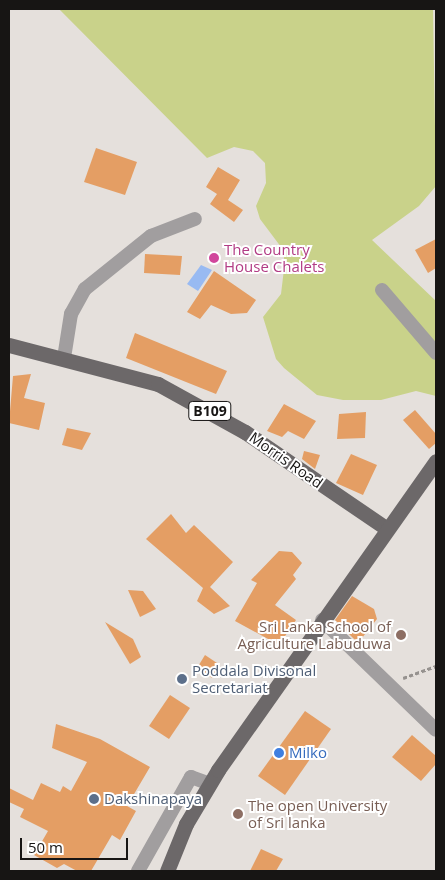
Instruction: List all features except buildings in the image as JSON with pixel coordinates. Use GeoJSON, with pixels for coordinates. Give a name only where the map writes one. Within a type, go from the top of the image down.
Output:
{"type":"FeatureCollection","features":[{"type":"Feature","properties":{"kind":"main road","name":"Morris Road"},"geometry":{"type":"LineString","coordinates":[[9,345],[158,384],[214,413],[387,529]]}},
{"type":"Feature","properties":{"kind":"main road"},"geometry":{"type":"LineString","coordinates":[[168,871],[186,824],[210,784],[322,620],[436,461]]}},
{"type":"Feature","properties":{"kind":"street"},"geometry":{"type":"LineString","coordinates":[[64,358],[71,314],[84,289],[151,236],[195,219]]}},
{"type":"Feature","properties":{"kind":"street"},"geometry":{"type":"LineString","coordinates":[[382,290],[436,353]]}},
{"type":"Feature","properties":{"kind":"street"},"geometry":{"type":"LineString","coordinates":[[322,620],[436,730]]}},
{"type":"Feature","properties":{"kind":"street"},"geometry":{"type":"LineString","coordinates":[[138,871],[192,777],[210,784]]}},
{"type":"Feature","properties":{"kind":"path"},"geometry":{"type":"LineString","coordinates":[[387,684],[436,666]]}},
{"type":"Feature","properties":{"kind":"green space"},"geometry":{"type":"Polygon","coordinates":[[[59,9],[433,9],[436,186],[419,206],[372,240],[436,301],[436,396],[416,391],[381,400],[343,400],[317,395],[284,368],[276,359],[263,317],[281,294],[284,269],[284,251],[260,219],[256,206],[266,183],[265,163],[253,151],[234,147],[207,158],[59,9]]]}},
{"type":"Feature","properties":{"kind":"water"},"geometry":{"type":"Polygon","coordinates":[[[201,265],[212,270],[198,291],[187,284],[201,265]]]}},
{"type":"Feature","properties":{"kind":"place","name":"The Country House Chalets"},"geometry":{"type":"Point","coordinates":[214,258]}},
{"type":"Feature","properties":{"kind":"place","name":"Sri Lanka School of Agriculture Labuduwa"},"geometry":{"type":"Point","coordinates":[401,635]}},
{"type":"Feature","properties":{"kind":"place","name":"Poddala Divisonal Secretariat"},"geometry":{"type":"Point","coordinates":[182,679]}},
{"type":"Feature","properties":{"kind":"place","name":"Milko"},"geometry":{"type":"Point","coordinates":[279,753]}},
{"type":"Feature","properties":{"kind":"place","name":"Dakshinapaya"},"geometry":{"type":"Point","coordinates":[94,799]}},
{"type":"Feature","properties":{"kind":"place","name":"The open University of Sri lanka"},"geometry":{"type":"Point","coordinates":[238,814]}}]}
